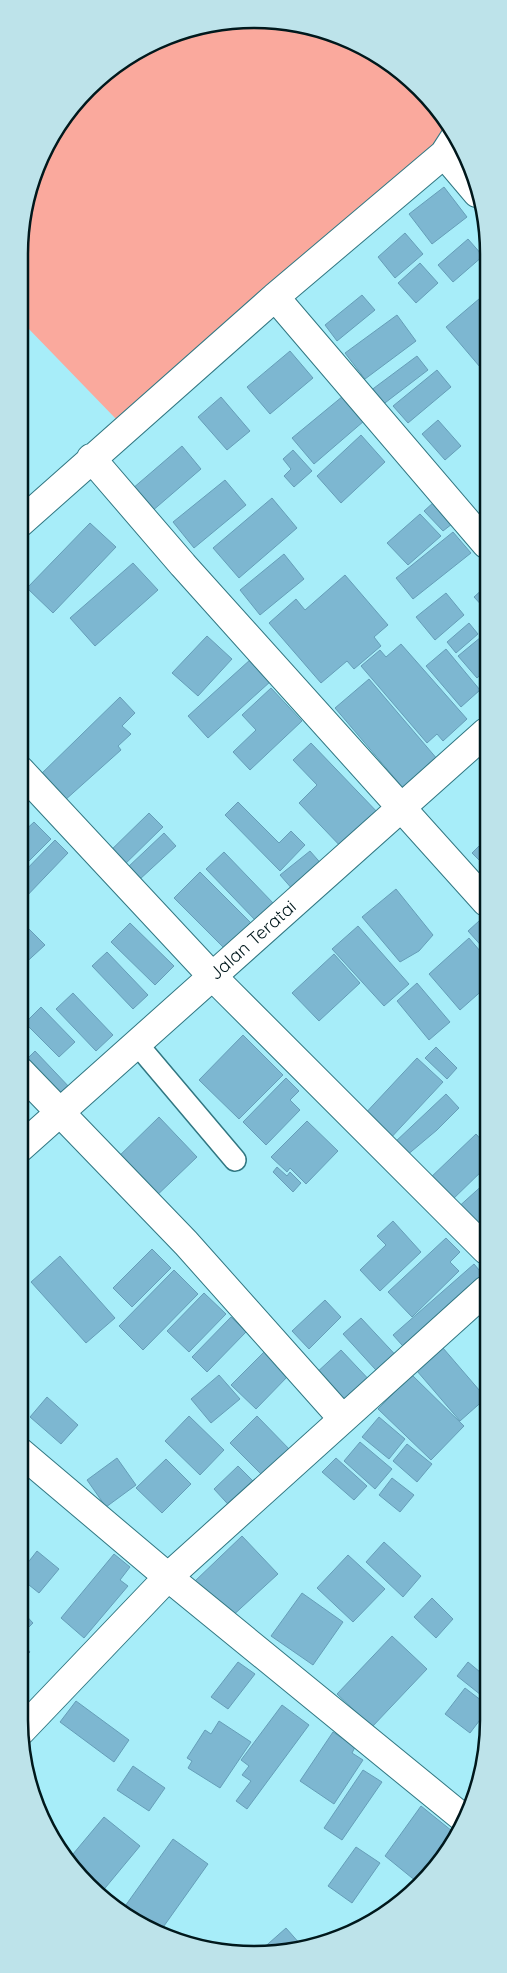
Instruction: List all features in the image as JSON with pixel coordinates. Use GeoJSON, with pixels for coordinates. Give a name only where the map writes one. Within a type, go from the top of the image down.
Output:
{"type":"FeatureCollection","features":[{"type":"Feature","properties":{"kind":"street"},"geometry":{"type":"LineString","coordinates":[[28,515],[450,146],[462,166]]}},
{"type":"Feature","properties":{"kind":"street"},"geometry":{"type":"LineString","coordinates":[[275,297],[480,537]]}},
{"type":"Feature","properties":{"kind":"street"},"geometry":{"type":"LineString","coordinates":[[91,458],[183,566],[480,895]]}},
{"type":"Feature","properties":{"kind":"street","name":"Jalan Teratai"},"geometry":{"type":"LineString","coordinates":[[28,1141],[480,737]]}},
{"type":"Feature","properties":{"kind":"street"},"geometry":{"type":"LineString","coordinates":[[28,779],[212,976],[480,1244]]}},
{"type":"Feature","properties":{"kind":"street"},"geometry":{"type":"LineString","coordinates":[[28,1080],[186,1243],[342,1418]]}},
{"type":"Feature","properties":{"kind":"street"},"geometry":{"type":"LineString","coordinates":[[28,1724],[168,1577],[480,1295]]}},
{"type":"Feature","properties":{"kind":"street"},"geometry":{"type":"LineString","coordinates":[[28,1459],[168,1577],[458,1814]]}},
{"type":"Feature","properties":{"kind":"lane"},"geometry":{"type":"LineString","coordinates":[[137,1044],[235,1160]]}},
{"type":"Feature","properties":{"kind":"shaded area"},"geometry":{"type":"Polygon","coordinates":[[[224,29],[283,29],[312,35],[353,51],[391,74],[423,104],[447,138],[117,420],[28,328],[28,239],[35,195],[51,154],[74,116],[104,84],[141,58],[181,39],[224,29]]]}},
{"type":"Feature","properties":{"kind":"building"},"geometry":{"type":"Polygon","coordinates":[[[444,187],[467,217],[432,244],[409,214],[444,187]]]}},
{"type":"Feature","properties":{"kind":"building"},"geometry":{"type":"Polygon","coordinates":[[[405,233],[423,254],[395,278],[378,257],[405,233]]]}},
{"type":"Feature","properties":{"kind":"building"},"geometry":{"type":"Polygon","coordinates":[[[468,239],[480,252],[480,259],[453,282],[438,265],[468,239]]]}},
{"type":"Feature","properties":{"kind":"building"},"geometry":{"type":"Polygon","coordinates":[[[420,263],[438,283],[416,303],[398,283],[420,263]]]}},
{"type":"Feature","properties":{"kind":"building"},"geometry":{"type":"Polygon","coordinates":[[[362,295],[375,310],[337,341],[325,325],[362,295]]]}},
{"type":"Feature","properties":{"kind":"building"},"geometry":{"type":"Polygon","coordinates":[[[480,298],[480,367],[446,327],[480,298]]]}},
{"type":"Feature","properties":{"kind":"building"},"geometry":{"type":"Polygon","coordinates":[[[397,315],[416,341],[365,379],[345,353],[397,315]]]}},
{"type":"Feature","properties":{"kind":"building"},"geometry":{"type":"Polygon","coordinates":[[[290,351],[313,378],[270,414],[247,387],[290,351]]]}},
{"type":"Feature","properties":{"kind":"building"},"geometry":{"type":"Polygon","coordinates":[[[417,356],[428,370],[377,409],[366,394],[417,356]]]}},
{"type":"Feature","properties":{"kind":"building"},"geometry":{"type":"Polygon","coordinates":[[[437,370],[451,387],[408,423],[393,406],[437,370]]]}},
{"type":"Feature","properties":{"kind":"building"},"geometry":{"type":"Polygon","coordinates":[[[343,396],[364,421],[314,464],[292,438],[343,396]]]}},
{"type":"Feature","properties":{"kind":"building"},"geometry":{"type":"Polygon","coordinates":[[[221,397],[250,431],[227,450],[198,417],[221,397]]]}},
{"type":"Feature","properties":{"kind":"building"},"geometry":{"type":"Polygon","coordinates":[[[438,420],[461,446],[445,460],[422,434],[438,420]]]}},
{"type":"Feature","properties":{"kind":"building"},"geometry":{"type":"Polygon","coordinates":[[[361,435],[385,462],[341,503],[317,476],[361,435]]]}},
{"type":"Feature","properties":{"kind":"building"},"geometry":{"type":"Polygon","coordinates":[[[182,446],[201,469],[151,512],[132,489],[182,446]]]}},
{"type":"Feature","properties":{"kind":"building"},"geometry":{"type":"Polygon","coordinates":[[[293,450],[312,471],[294,487],[284,476],[291,469],[283,459],[293,450]]]}},
{"type":"Feature","properties":{"kind":"building"},"geometry":{"type":"Polygon","coordinates":[[[225,480],[246,505],[194,548],[173,522],[225,480]]]}},
{"type":"Feature","properties":{"kind":"building"},"geometry":{"type":"Polygon","coordinates":[[[272,498],[297,528],[239,578],[213,548],[272,498]]]}},
{"type":"Feature","properties":{"kind":"building"},"geometry":{"type":"Polygon","coordinates":[[[434,502],[452,524],[443,531],[424,511],[434,502]]]}},
{"type":"Feature","properties":{"kind":"building"},"geometry":{"type":"Polygon","coordinates":[[[420,514],[441,536],[408,565],[387,543],[420,514]]]}},
{"type":"Feature","properties":{"kind":"building"},"geometry":{"type":"Polygon","coordinates":[[[90,523],[116,547],[53,613],[28,587],[90,523]]]}},
{"type":"Feature","properties":{"kind":"building"},"geometry":{"type":"Polygon","coordinates":[[[453,532],[471,553],[413,599],[396,578],[453,532]]]}},
{"type":"Feature","properties":{"kind":"building"},"geometry":{"type":"Polygon","coordinates":[[[284,554],[304,579],[260,615],[240,590],[284,554]]]}},
{"type":"Feature","properties":{"kind":"building"},"geometry":{"type":"Polygon","coordinates":[[[133,563],[158,590],[95,646],[70,618],[133,563]]]}},
{"type":"Feature","properties":{"kind":"building"},"geometry":{"type":"Polygon","coordinates":[[[345,575],[388,625],[374,637],[381,646],[354,669],[347,661],[321,683],[269,623],[296,599],[305,610],[345,575]]]}},
{"type":"Feature","properties":{"kind":"building"},"geometry":{"type":"Polygon","coordinates":[[[480,592],[480,604],[474,597],[480,592]]]}},
{"type":"Feature","properties":{"kind":"building"},"geometry":{"type":"Polygon","coordinates":[[[446,593],[464,615],[435,640],[416,617],[446,593]]]}},
{"type":"Feature","properties":{"kind":"building"},"geometry":{"type":"Polygon","coordinates":[[[469,623],[478,634],[456,653],[447,642],[469,623]]]}},
{"type":"Feature","properties":{"kind":"building"},"geometry":{"type":"Polygon","coordinates":[[[207,636],[232,659],[198,696],[172,673],[207,636]]]}},
{"type":"Feature","properties":{"kind":"building"},"geometry":{"type":"Polygon","coordinates":[[[480,638],[480,675],[477,678],[458,656],[480,638]]]}},
{"type":"Feature","properties":{"kind":"building"},"geometry":{"type":"Polygon","coordinates":[[[401,644],[467,719],[443,741],[437,734],[427,743],[361,666],[380,650],[386,657],[401,644]]]}},
{"type":"Feature","properties":{"kind":"building"},"geometry":{"type":"Polygon","coordinates":[[[446,649],[480,690],[461,707],[426,666],[446,649]]]}},
{"type":"Feature","properties":{"kind":"building"},"geometry":{"type":"Polygon","coordinates":[[[251,659],[271,681],[208,738],[188,716],[251,659]]]}},
{"type":"Feature","properties":{"kind":"building"},"geometry":{"type":"Polygon","coordinates":[[[369,679],[438,760],[404,789],[335,708],[369,679]]]}},
{"type":"Feature","properties":{"kind":"building"},"geometry":{"type":"Polygon","coordinates":[[[271,688],[302,721],[250,770],[233,752],[256,730],[242,715],[271,688]]]}},
{"type":"Feature","properties":{"kind":"building"},"geometry":{"type":"Polygon","coordinates":[[[120,697],[135,713],[122,726],[131,734],[118,746],[121,750],[64,801],[38,777],[120,697]]]}},
{"type":"Feature","properties":{"kind":"building"},"geometry":{"type":"Polygon","coordinates":[[[311,743],[381,816],[345,851],[299,803],[317,785],[293,760],[311,743]]]}},
{"type":"Feature","properties":{"kind":"building"},"geometry":{"type":"Polygon","coordinates":[[[238,802],[279,843],[291,831],[305,845],[280,871],[225,815],[238,802]]]}},
{"type":"Feature","properties":{"kind":"building"},"geometry":{"type":"Polygon","coordinates":[[[149,813],[163,827],[118,871],[104,857],[149,813]]]}},
{"type":"Feature","properties":{"kind":"building"},"geometry":{"type":"Polygon","coordinates":[[[34,822],[51,839],[28,862],[28,828],[34,822]]]}},
{"type":"Feature","properties":{"kind":"building"},"geometry":{"type":"Polygon","coordinates":[[[164,833],[176,846],[139,880],[127,868],[164,833]]]}},
{"type":"Feature","properties":{"kind":"building"},"geometry":{"type":"Polygon","coordinates":[[[55,840],[68,853],[28,895],[28,868],[55,840]]]}},
{"type":"Feature","properties":{"kind":"building"},"geometry":{"type":"Polygon","coordinates":[[[480,845],[480,861],[472,853],[480,845]]]}},
{"type":"Feature","properties":{"kind":"building"},"geometry":{"type":"Polygon","coordinates":[[[310,851],[324,867],[294,891],[280,875],[310,851]]]}},
{"type":"Feature","properties":{"kind":"building"},"geometry":{"type":"Polygon","coordinates":[[[224,852],[274,904],[256,921],[206,869],[224,852]]]}},
{"type":"Feature","properties":{"kind":"building"},"geometry":{"type":"Polygon","coordinates":[[[200,872],[252,924],[226,950],[174,898],[200,872]]]}},
{"type":"Feature","properties":{"kind":"building"},"geometry":{"type":"Polygon","coordinates":[[[396,889],[433,935],[419,951],[400,962],[362,917],[396,889]]]}},
{"type":"Feature","properties":{"kind":"building"},"geometry":{"type":"Polygon","coordinates":[[[479,921],[480,944],[468,931],[479,921]]]}},
{"type":"Feature","properties":{"kind":"building"},"geometry":{"type":"Polygon","coordinates":[[[130,923],[174,966],[155,985],[111,942],[130,923]]]}},
{"type":"Feature","properties":{"kind":"building"},"geometry":{"type":"Polygon","coordinates":[[[358,926],[409,984],[384,1006],[332,949],[358,926]]]}},
{"type":"Feature","properties":{"kind":"building"},"geometry":{"type":"Polygon","coordinates":[[[28,928],[45,945],[28,961],[28,928]]]}},
{"type":"Feature","properties":{"kind":"building"},"geometry":{"type":"Polygon","coordinates":[[[469,938],[480,951],[480,992],[460,1010],[429,974],[469,938]]]}},
{"type":"Feature","properties":{"kind":"building"},"geometry":{"type":"Polygon","coordinates":[[[107,952],[148,995],[133,1009],[92,966],[107,952]]]}},
{"type":"Feature","properties":{"kind":"building"},"geometry":{"type":"Polygon","coordinates":[[[334,954],[360,983],[319,1021],[292,993],[334,954]]]}},
{"type":"Feature","properties":{"kind":"building"},"geometry":{"type":"Polygon","coordinates":[[[417,983],[450,1022],[429,1040],[397,1001],[417,983]]]}},
{"type":"Feature","properties":{"kind":"building"},"geometry":{"type":"Polygon","coordinates":[[[73,993],[113,1035],[96,1051],[56,1009],[73,993]]]}},
{"type":"Feature","properties":{"kind":"building"},"geometry":{"type":"Polygon","coordinates":[[[41,1007],[75,1042],[59,1057],[28,1026],[28,1020],[41,1007]]]}},
{"type":"Feature","properties":{"kind":"building"},"geometry":{"type":"Polygon","coordinates":[[[243,1035],[283,1075],[239,1119],[199,1080],[243,1035]]]}},
{"type":"Feature","properties":{"kind":"building"},"geometry":{"type":"Polygon","coordinates":[[[436,1047],[457,1068],[447,1079],[425,1058],[436,1047]]]}},
{"type":"Feature","properties":{"kind":"building"},"geometry":{"type":"Polygon","coordinates":[[[35,1051],[72,1090],[58,1104],[28,1072],[28,1058],[35,1051]]]}},
{"type":"Feature","properties":{"kind":"building"},"geometry":{"type":"Polygon","coordinates":[[[417,1058],[443,1082],[387,1142],[361,1118],[417,1058]]]}},
{"type":"Feature","properties":{"kind":"building"},"geometry":{"type":"Polygon","coordinates":[[[286,1078],[299,1091],[290,1100],[300,1110],[266,1145],[243,1122],[286,1078]]]}},
{"type":"Feature","properties":{"kind":"building"},"geometry":{"type":"Polygon","coordinates":[[[446,1094],[459,1108],[437,1130],[406,1156],[394,1143],[446,1094]]]}},
{"type":"Feature","properties":{"kind":"building"},"geometry":{"type":"Polygon","coordinates":[[[159,1117],[197,1157],[150,1202],[112,1163],[159,1117]]]}},
{"type":"Feature","properties":{"kind":"building"},"geometry":{"type":"Polygon","coordinates":[[[307,1121],[338,1151],[306,1184],[290,1168],[287,1172],[271,1157],[307,1121]]]}},
{"type":"Feature","properties":{"kind":"building"},"geometry":{"type":"Polygon","coordinates":[[[476,1134],[480,1138],[480,1173],[450,1202],[428,1180],[476,1134]]]}},
{"type":"Feature","properties":{"kind":"building"},"geometry":{"type":"Polygon","coordinates":[[[277,1167],[287,1176],[290,1172],[301,1183],[293,1192],[273,1172],[277,1167]]]}},
{"type":"Feature","properties":{"kind":"building"},"geometry":{"type":"Polygon","coordinates":[[[480,1187],[480,1223],[472,1230],[455,1210],[480,1187]]]}},
{"type":"Feature","properties":{"kind":"building"},"geometry":{"type":"Polygon","coordinates":[[[393,1221],[421,1252],[380,1291],[360,1270],[386,1245],[377,1236],[393,1221]]]}},
{"type":"Feature","properties":{"kind":"building"},"geometry":{"type":"Polygon","coordinates":[[[446,1238],[460,1252],[450,1262],[459,1271],[412,1317],[388,1292],[446,1238]]]}},
{"type":"Feature","properties":{"kind":"building"},"geometry":{"type":"Polygon","coordinates":[[[152,1249],[171,1268],[132,1307],[113,1288],[152,1249]]]}},
{"type":"Feature","properties":{"kind":"building"},"geometry":{"type":"Polygon","coordinates":[[[60,1256],[115,1318],[86,1343],[31,1282],[60,1256]]]}},
{"type":"Feature","properties":{"kind":"building"},"geometry":{"type":"Polygon","coordinates":[[[474,1264],[480,1271],[480,1284],[410,1354],[393,1335],[474,1264]]]}},
{"type":"Feature","properties":{"kind":"building"},"geometry":{"type":"Polygon","coordinates":[[[174,1270],[198,1294],[143,1350],[119,1326],[174,1270]]]}},
{"type":"Feature","properties":{"kind":"building"},"geometry":{"type":"Polygon","coordinates":[[[204,1293],[226,1314],[189,1352],[167,1331],[204,1293]]]}},
{"type":"Feature","properties":{"kind":"building"},"geometry":{"type":"Polygon","coordinates":[[[325,1300],[341,1317],[309,1349],[292,1331],[325,1300]]]}},
{"type":"Feature","properties":{"kind":"building"},"geometry":{"type":"Polygon","coordinates":[[[231,1317],[246,1332],[207,1372],[192,1357],[231,1317]]]}},
{"type":"Feature","properties":{"kind":"building"},"geometry":{"type":"Polygon","coordinates":[[[361,1318],[403,1363],[385,1380],[343,1334],[361,1318]]]}},
{"type":"Feature","properties":{"kind":"building"},"geometry":{"type":"Polygon","coordinates":[[[443,1348],[480,1391],[480,1403],[460,1421],[417,1371],[443,1348]]]}},
{"type":"Feature","properties":{"kind":"building"},"geometry":{"type":"Polygon","coordinates":[[[341,1350],[375,1386],[348,1411],[314,1375],[341,1350]]]}},
{"type":"Feature","properties":{"kind":"building"},"geometry":{"type":"Polygon","coordinates":[[[265,1351],[289,1375],[256,1409],[231,1385],[265,1351]]]}},
{"type":"Feature","properties":{"kind":"building"},"geometry":{"type":"Polygon","coordinates":[[[219,1375],[240,1399],[211,1423],[191,1399],[219,1375]]]}},
{"type":"Feature","properties":{"kind":"building"},"geometry":{"type":"Polygon","coordinates":[[[412,1375],[464,1426],[431,1460],[378,1409],[412,1375]]]}},
{"type":"Feature","properties":{"kind":"building"},"geometry":{"type":"Polygon","coordinates":[[[47,1397],[78,1425],[61,1444],[30,1417],[47,1397]]]}},
{"type":"Feature","properties":{"kind":"building"},"geometry":{"type":"Polygon","coordinates":[[[189,1416],[224,1450],[200,1475],[165,1441],[189,1416]]]}},
{"type":"Feature","properties":{"kind":"building"},"geometry":{"type":"Polygon","coordinates":[[[257,1416],[293,1453],[266,1479],[230,1443],[257,1416]]]}},
{"type":"Feature","properties":{"kind":"building"},"geometry":{"type":"Polygon","coordinates":[[[379,1417],[405,1439],[389,1459],[362,1437],[379,1417]]]}},
{"type":"Feature","properties":{"kind":"building"},"geometry":{"type":"Polygon","coordinates":[[[360,1442],[392,1469],[375,1489],[344,1461],[360,1442]]]}},
{"type":"Feature","properties":{"kind":"building"},"geometry":{"type":"Polygon","coordinates":[[[407,1444],[432,1464],[417,1482],[393,1461],[407,1444]]]}},
{"type":"Feature","properties":{"kind":"building"},"geometry":{"type":"Polygon","coordinates":[[[117,1458],[136,1485],[106,1507],[87,1480],[117,1458]]]}},
{"type":"Feature","properties":{"kind":"building"},"geometry":{"type":"Polygon","coordinates":[[[336,1458],[367,1486],[354,1500],[322,1472],[336,1458]]]}},
{"type":"Feature","properties":{"kind":"building"},"geometry":{"type":"Polygon","coordinates":[[[166,1459],[191,1484],[162,1513],[136,1488],[166,1459]]]}},
{"type":"Feature","properties":{"kind":"building"},"geometry":{"type":"Polygon","coordinates":[[[238,1466],[261,1489],[236,1513],[214,1489],[238,1466]]]}},
{"type":"Feature","properties":{"kind":"building"},"geometry":{"type":"Polygon","coordinates":[[[392,1478],[414,1495],[400,1512],[379,1495],[392,1478]]]}},
{"type":"Feature","properties":{"kind":"building"},"geometry":{"type":"Polygon","coordinates":[[[242,1536],[278,1574],[229,1619],[194,1582],[242,1536]]]}},
{"type":"Feature","properties":{"kind":"building"},"geometry":{"type":"Polygon","coordinates":[[[384,1542],[421,1576],[403,1597],[366,1562],[384,1542]]]}},
{"type":"Feature","properties":{"kind":"building"},"geometry":{"type":"Polygon","coordinates":[[[37,1551],[59,1569],[39,1593],[28,1584],[28,1562],[37,1551]]]}},
{"type":"Feature","properties":{"kind":"building"},"geometry":{"type":"Polygon","coordinates":[[[114,1554],[130,1567],[120,1580],[128,1586],[84,1638],[61,1618],[114,1554]]]}},
{"type":"Feature","properties":{"kind":"building"},"geometry":{"type":"Polygon","coordinates":[[[348,1555],[385,1589],[353,1622],[317,1588],[348,1555]]]}},
{"type":"Feature","properties":{"kind":"building"},"geometry":{"type":"Polygon","coordinates":[[[302,1593],[343,1622],[313,1665],[271,1636],[302,1593]]]}},
{"type":"Feature","properties":{"kind":"building"},"geometry":{"type":"Polygon","coordinates":[[[432,1598],[453,1619],[436,1638],[414,1617],[432,1598]]]}},
{"type":"Feature","properties":{"kind":"building"},"geometry":{"type":"Polygon","coordinates":[[[28,1618],[33,1623],[28,1628],[28,1618]]]}},
{"type":"Feature","properties":{"kind":"building"},"geometry":{"type":"Polygon","coordinates":[[[392,1636],[427,1669],[372,1727],[337,1694],[392,1636]]]}},
{"type":"Feature","properties":{"kind":"building"},"geometry":{"type":"Polygon","coordinates":[[[238,1662],[255,1674],[228,1709],[211,1697],[238,1662]]]}},
{"type":"Feature","properties":{"kind":"building"},"geometry":{"type":"Polygon","coordinates":[[[468,1662],[480,1672],[480,1694],[457,1676],[468,1662]]]}},
{"type":"Feature","properties":{"kind":"building"},"geometry":{"type":"Polygon","coordinates":[[[465,1688],[480,1699],[480,1720],[470,1733],[445,1714],[465,1688]]]}},
{"type":"Feature","properties":{"kind":"building"},"geometry":{"type":"Polygon","coordinates":[[[76,1701],[129,1740],[114,1762],[60,1722],[76,1701]]]}},
{"type":"Feature","properties":{"kind":"building"},"geometry":{"type":"Polygon","coordinates":[[[282,1705],[309,1725],[247,1809],[236,1801],[251,1781],[242,1775],[249,1766],[241,1760],[282,1705]]]}},
{"type":"Feature","properties":{"kind":"building"},"geometry":{"type":"Polygon","coordinates":[[[219,1721],[251,1742],[220,1788],[188,1768],[192,1761],[187,1758],[205,1730],[211,1734],[219,1721]]]}},
{"type":"Feature","properties":{"kind":"building"},"geometry":{"type":"Polygon","coordinates":[[[333,1732],[355,1747],[352,1753],[363,1760],[334,1804],[300,1781],[333,1732]]]}},
{"type":"Feature","properties":{"kind":"building"},"geometry":{"type":"Polygon","coordinates":[[[133,1766],[165,1788],[149,1811],[117,1790],[133,1766]]]}},
{"type":"Feature","properties":{"kind":"building"},"geometry":{"type":"Polygon","coordinates":[[[363,1770],[382,1782],[342,1840],[324,1828],[363,1770]]]}},
{"type":"Feature","properties":{"kind":"building"},"geometry":{"type":"Polygon","coordinates":[[[421,1806],[451,1830],[433,1857],[413,1879],[385,1856],[421,1806]]]}},
{"type":"Feature","properties":{"kind":"building"},"geometry":{"type":"Polygon","coordinates":[[[104,1817],[140,1846],[104,1889],[72,1855],[104,1817]]]}},
{"type":"Feature","properties":{"kind":"building"},"geometry":{"type":"Polygon","coordinates":[[[173,1839],[208,1864],[164,1926],[126,1905],[173,1839]]]}},
{"type":"Feature","properties":{"kind":"building"},"geometry":{"type":"Polygon","coordinates":[[[356,1847],[380,1863],[352,1903],[328,1886],[356,1847]]]}},
{"type":"Feature","properties":{"kind":"building"},"geometry":{"type":"Polygon","coordinates":[[[286,1928],[298,1941],[283,1944],[267,1945],[286,1928]]]}}]}
